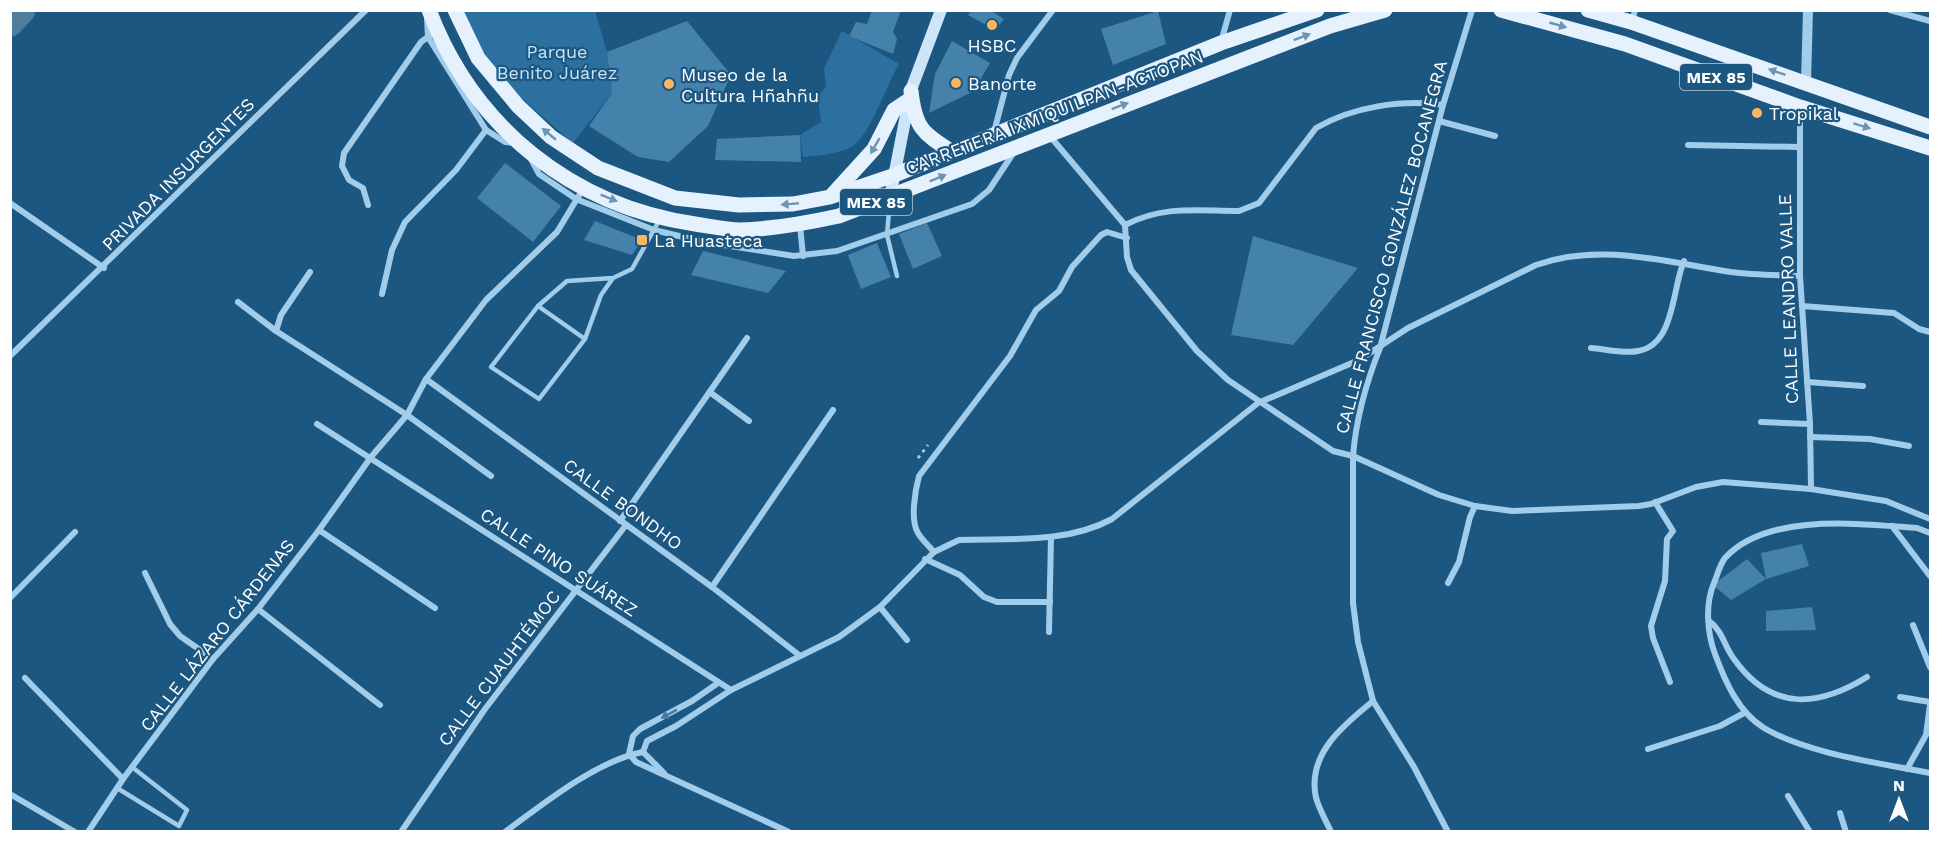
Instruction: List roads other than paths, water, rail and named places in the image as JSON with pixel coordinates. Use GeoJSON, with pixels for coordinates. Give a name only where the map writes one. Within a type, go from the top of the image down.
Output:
{"type":"FeatureCollection","features":[{"type":"Feature","properties":{"kind":"main road","name":"CARRETERA IXMIQUILPAN-ACTOPAN"},"geometry":{"type":"LineString","coordinates":[[428,10],[432,34],[456,71],[494,120],[579,193],[657,224],[729,228],[800,225],[839,216],[1330,26],[1385,10]]}},
{"type":"Feature","properties":{"kind":"main road","name":"MEX 85"},"geometry":{"type":"LineString","coordinates":[[455,10],[478,57],[518,106],[551,137],[598,168],[675,198],[739,205],[793,204],[830,197],[892,176],[1221,43],[1317,10]]}},
{"type":"Feature","properties":{"kind":"main road"},"geometry":{"type":"LineString","coordinates":[[890,197],[892,176],[910,95],[941,10]]}},
{"type":"Feature","properties":{"kind":"main road","name":"MEX 85"},"geometry":{"type":"LineString","coordinates":[[1501,10],[1625,44],[1800,107],[1930,148]]}},
{"type":"Feature","properties":{"kind":"main road","name":"MEX 85"},"geometry":{"type":"LineString","coordinates":[[1588,10],[1633,16],[1930,127]]}},
{"type":"Feature","properties":{"kind":"main road"},"geometry":{"type":"LineString","coordinates":[[830,197],[874,149],[894,110],[910,95]]}},
{"type":"Feature","properties":{"kind":"main road"},"geometry":{"type":"LineString","coordinates":[[910,95],[914,117],[925,135],[951,151]]}},
{"type":"Feature","properties":{"kind":"street"},"geometry":{"type":"LineString","coordinates":[[353,10],[363,13]]}},
{"type":"Feature","properties":{"kind":"street"},"geometry":{"type":"LineString","coordinates":[[993,136],[1009,75],[1017,58],[1053,10]]}},
{"type":"Feature","properties":{"kind":"street"},"geometry":{"type":"LineString","coordinates":[[1221,43],[1230,10]]}},
{"type":"Feature","properties":{"kind":"street","name":"CALLE FRANCISCO GONZÁLEZ BOCANEGRA"},"geometry":{"type":"LineString","coordinates":[[1448,831],[1414,767],[1373,700],[1358,642],[1353,603],[1353,456],[1361,407],[1380,348],[1443,105],[1472,10]]}},
{"type":"Feature","properties":{"kind":"street"},"geometry":{"type":"LineString","coordinates":[[1806,82],[1808,10]]}},
{"type":"Feature","properties":{"kind":"street"},"geometry":{"type":"LineString","coordinates":[[1890,10],[1930,21]]}},
{"type":"Feature","properties":{"kind":"street","name":"PRIVADA INSURGENTES"},"geometry":{"type":"LineString","coordinates":[[10,356],[104,268],[363,13]]}},
{"type":"Feature","properties":{"kind":"street"},"geometry":{"type":"LineString","coordinates":[[368,205],[363,188],[349,180],[342,166],[344,153],[421,42],[432,34],[486,130],[505,142],[523,147]]}},
{"type":"Feature","properties":{"kind":"street"},"geometry":{"type":"LineString","coordinates":[[1125,225],[1146,214],[1162,211],[1239,211],[1251,208],[1259,203],[1316,128],[1328,121],[1346,114],[1403,103],[1443,105]]}},
{"type":"Feature","properties":{"kind":"street","name":"CALLE LEANDRO VALLE"},"geometry":{"type":"LineString","coordinates":[[1800,107],[1800,276],[1810,424],[1811,489]]}},
{"type":"Feature","properties":{"kind":"street"},"geometry":{"type":"LineString","coordinates":[[1439,121],[1495,136]]}},
{"type":"Feature","properties":{"kind":"street"},"geometry":{"type":"LineString","coordinates":[[382,294],[392,250],[405,222],[456,170],[486,130]]}},
{"type":"Feature","properties":{"kind":"street"},"geometry":{"type":"LineString","coordinates":[[1048,134],[1125,225],[1127,257],[1131,270],[1197,351],[1258,403],[1333,451],[1353,456],[1439,495],[1475,506],[1512,511],[1639,506],[1710,483],[1811,489],[1886,501],[1930,519]]}},
{"type":"Feature","properties":{"kind":"street"},"geometry":{"type":"LineString","coordinates":[[1688,145],[1799,147]]}},
{"type":"Feature","properties":{"kind":"street"},"geometry":{"type":"LineString","coordinates":[[657,224],[727,246],[802,256],[837,251],[972,204],[989,190],[1001,175],[1018,146]]}},
{"type":"Feature","properties":{"kind":"street","name":"CALLE LÁZARO CÁRDENAS"},"geometry":{"type":"LineString","coordinates":[[88,831],[123,779],[213,659],[258,609],[319,530],[371,457],[407,415],[426,379],[486,300],[557,232],[579,193]]}},
{"type":"Feature","properties":{"kind":"street"},"geometry":{"type":"LineString","coordinates":[[10,203],[104,268]]}},
{"type":"Feature","properties":{"kind":"street"},"geometry":{"type":"LineString","coordinates":[[800,225],[802,256]]}},
{"type":"Feature","properties":{"kind":"street"},"geometry":{"type":"LineString","coordinates":[[727,246],[729,228]]}},
{"type":"Feature","properties":{"kind":"street"},"geometry":{"type":"LineString","coordinates":[[934,552],[918,535],[915,526],[916,487],[919,476],[1010,356],[1036,310],[1059,291],[1072,267],[1101,235],[1107,232],[1127,238]]}},
{"type":"Feature","properties":{"kind":"street"},"geometry":{"type":"LineString","coordinates":[[643,752],[647,741],[676,726],[732,690],[839,637],[880,607],[934,552],[959,540],[1051,537],[1095,528],[1112,519],[1258,403],[1359,360],[1407,328],[1536,265],[1558,257],[1604,255],[1684,261],[1730,271],[1800,276]]}},
{"type":"Feature","properties":{"kind":"street"},"geometry":{"type":"LineString","coordinates":[[1591,348],[1637,352],[1648,348],[1663,333],[1684,261]]}},
{"type":"Feature","properties":{"kind":"street"},"geometry":{"type":"LineString","coordinates":[[276,331],[281,315],[310,272]]}},
{"type":"Feature","properties":{"kind":"street"},"geometry":{"type":"LineString","coordinates":[[238,302],[276,331],[407,415],[491,476]]}},
{"type":"Feature","properties":{"kind":"street"},"geometry":{"type":"LineString","coordinates":[[1803,306],[1894,313],[1919,329],[1930,332]]}},
{"type":"Feature","properties":{"kind":"street","name":"CALLE CUAUHTÉMOC"},"geometry":{"type":"LineString","coordinates":[[401,831],[485,710],[576,590],[747,338]]}},
{"type":"Feature","properties":{"kind":"street","name":"CALLE BONDHO"},"geometry":{"type":"LineString","coordinates":[[426,379],[712,586],[799,655]]}},
{"type":"Feature","properties":{"kind":"street"},"geometry":{"type":"LineString","coordinates":[[1807,382],[1863,386]]}},
{"type":"Feature","properties":{"kind":"street"},"geometry":{"type":"LineString","coordinates":[[711,393],[749,421]]}},
{"type":"Feature","properties":{"kind":"street"},"geometry":{"type":"LineString","coordinates":[[712,586],[833,410]]}},
{"type":"Feature","properties":{"kind":"street"},"geometry":{"type":"LineString","coordinates":[[1761,422],[1810,424]]}},
{"type":"Feature","properties":{"kind":"street","name":"CALLE PINO SUÁREZ"},"geometry":{"type":"LineString","coordinates":[[318,424],[717,683],[732,690]]}},
{"type":"Feature","properties":{"kind":"street"},"geometry":{"type":"LineString","coordinates":[[1810,437],[1870,439],[1909,446]]}},
{"type":"Feature","properties":{"kind":"street"},"geometry":{"type":"LineString","coordinates":[[1655,502],[1673,529],[1667,539],[1665,581],[1651,626],[1653,638],[1670,682]]}},
{"type":"Feature","properties":{"kind":"street"},"geometry":{"type":"LineString","coordinates":[[1448,583],[1459,562],[1470,516],[1475,506]]}},
{"type":"Feature","properties":{"kind":"street"},"geometry":{"type":"LineString","coordinates":[[1930,533],[1917,528],[1821,524],[1787,526],[1753,538],[1724,559],[1710,592],[1708,636],[1718,664],[1744,712],[1765,728],[1819,750],[1930,774]]}},
{"type":"Feature","properties":{"kind":"street"},"geometry":{"type":"LineString","coordinates":[[1892,526],[1930,576]]}},
{"type":"Feature","properties":{"kind":"street"},"geometry":{"type":"LineString","coordinates":[[319,530],[435,608]]}},
{"type":"Feature","properties":{"kind":"street"},"geometry":{"type":"LineString","coordinates":[[10,597],[75,532]]}},
{"type":"Feature","properties":{"kind":"street"},"geometry":{"type":"LineString","coordinates":[[1049,632],[1051,537]]}},
{"type":"Feature","properties":{"kind":"street"},"geometry":{"type":"LineString","coordinates":[[925,560],[960,575],[984,597],[997,602],[1050,602]]}},
{"type":"Feature","properties":{"kind":"street"},"geometry":{"type":"LineString","coordinates":[[145,573],[170,624],[180,636],[213,659]]}},
{"type":"Feature","properties":{"kind":"street"},"geometry":{"type":"LineString","coordinates":[[880,607],[907,640]]}},
{"type":"Feature","properties":{"kind":"street"},"geometry":{"type":"LineString","coordinates":[[258,609],[380,705]]}},
{"type":"Feature","properties":{"kind":"street"},"geometry":{"type":"LineString","coordinates":[[1709,621],[1718,627],[1732,657],[1753,684],[1801,702],[1841,693],[1867,677]]}},
{"type":"Feature","properties":{"kind":"street"},"geometry":{"type":"LineString","coordinates":[[1913,625],[1930,667]]}},
{"type":"Feature","properties":{"kind":"street"},"geometry":{"type":"LineString","coordinates":[[25,678],[123,779]]}},
{"type":"Feature","properties":{"kind":"street"},"geometry":{"type":"LineString","coordinates":[[629,754],[633,736],[640,729],[692,701],[717,683]]}},
{"type":"Feature","properties":{"kind":"street"},"geometry":{"type":"LineString","coordinates":[[1900,697],[1930,706],[1926,735],[1907,768]]}},
{"type":"Feature","properties":{"kind":"street"},"geometry":{"type":"LineString","coordinates":[[1331,831],[1315,794],[1316,767],[1325,748],[1345,724],[1373,700]]}},
{"type":"Feature","properties":{"kind":"street"},"geometry":{"type":"LineString","coordinates":[[1648,749],[1720,726],[1744,712]]}},
{"type":"Feature","properties":{"kind":"street"},"geometry":{"type":"LineString","coordinates":[[505,831],[565,788],[629,754],[643,752]]}},
{"type":"Feature","properties":{"kind":"street"},"geometry":{"type":"LineString","coordinates":[[643,752],[668,777]]}},
{"type":"Feature","properties":{"kind":"street"},"geometry":{"type":"LineString","coordinates":[[629,754],[636,762],[789,831]]}},
{"type":"Feature","properties":{"kind":"street"},"geometry":{"type":"LineString","coordinates":[[10,794],[75,831]]}},
{"type":"Feature","properties":{"kind":"street"},"geometry":{"type":"LineString","coordinates":[[1788,796],[1810,831]]}},
{"type":"Feature","properties":{"kind":"street"},"geometry":{"type":"LineString","coordinates":[[1840,813],[1846,831]]}},
{"type":"Feature","properties":{"kind":"lane"},"geometry":{"type":"LineString","coordinates":[[890,197],[887,235],[897,276]]}},
{"type":"Feature","properties":{"kind":"lane"},"geometry":{"type":"LineString","coordinates":[[613,278],[601,295],[585,339],[539,399],[491,367],[538,306],[567,281],[613,278],[633,269],[657,224]]}},
{"type":"Feature","properties":{"kind":"lane"},"geometry":{"type":"LineString","coordinates":[[538,306],[585,339]]}},
{"type":"Feature","properties":{"kind":"lane"},"geometry":{"type":"LineString","coordinates":[[117,788],[179,826],[187,810],[132,767]]}},
{"type":"Feature","properties":{"kind":"waterway"},"geometry":{"type":"LineString","coordinates":[[10,23],[22,10]]}},
{"type":"Feature","properties":{"kind":"place","name":"HSBC"},"geometry":{"type":"Point","coordinates":[992,25]}},
{"type":"Feature","properties":{"kind":"place","name":"Banorte"},"geometry":{"type":"Point","coordinates":[956,83]}},
{"type":"Feature","properties":{"kind":"place","name":"Museo de la Cultura Hñahñu"},"geometry":{"type":"Point","coordinates":[669,84]}},
{"type":"Feature","properties":{"kind":"place","name":"Tropikal"},"geometry":{"type":"Point","coordinates":[1757,113]}},
{"type":"Feature","properties":{"kind":"place","name":"La Huasteca"},"geometry":{"type":"Point","coordinates":[642,240]}},
{"type":"Feature","properties":{"kind":"park label","name":"Parque Benito Juárez"},"geometry":{"type":"Point","coordinates":[557,61]}}]}
